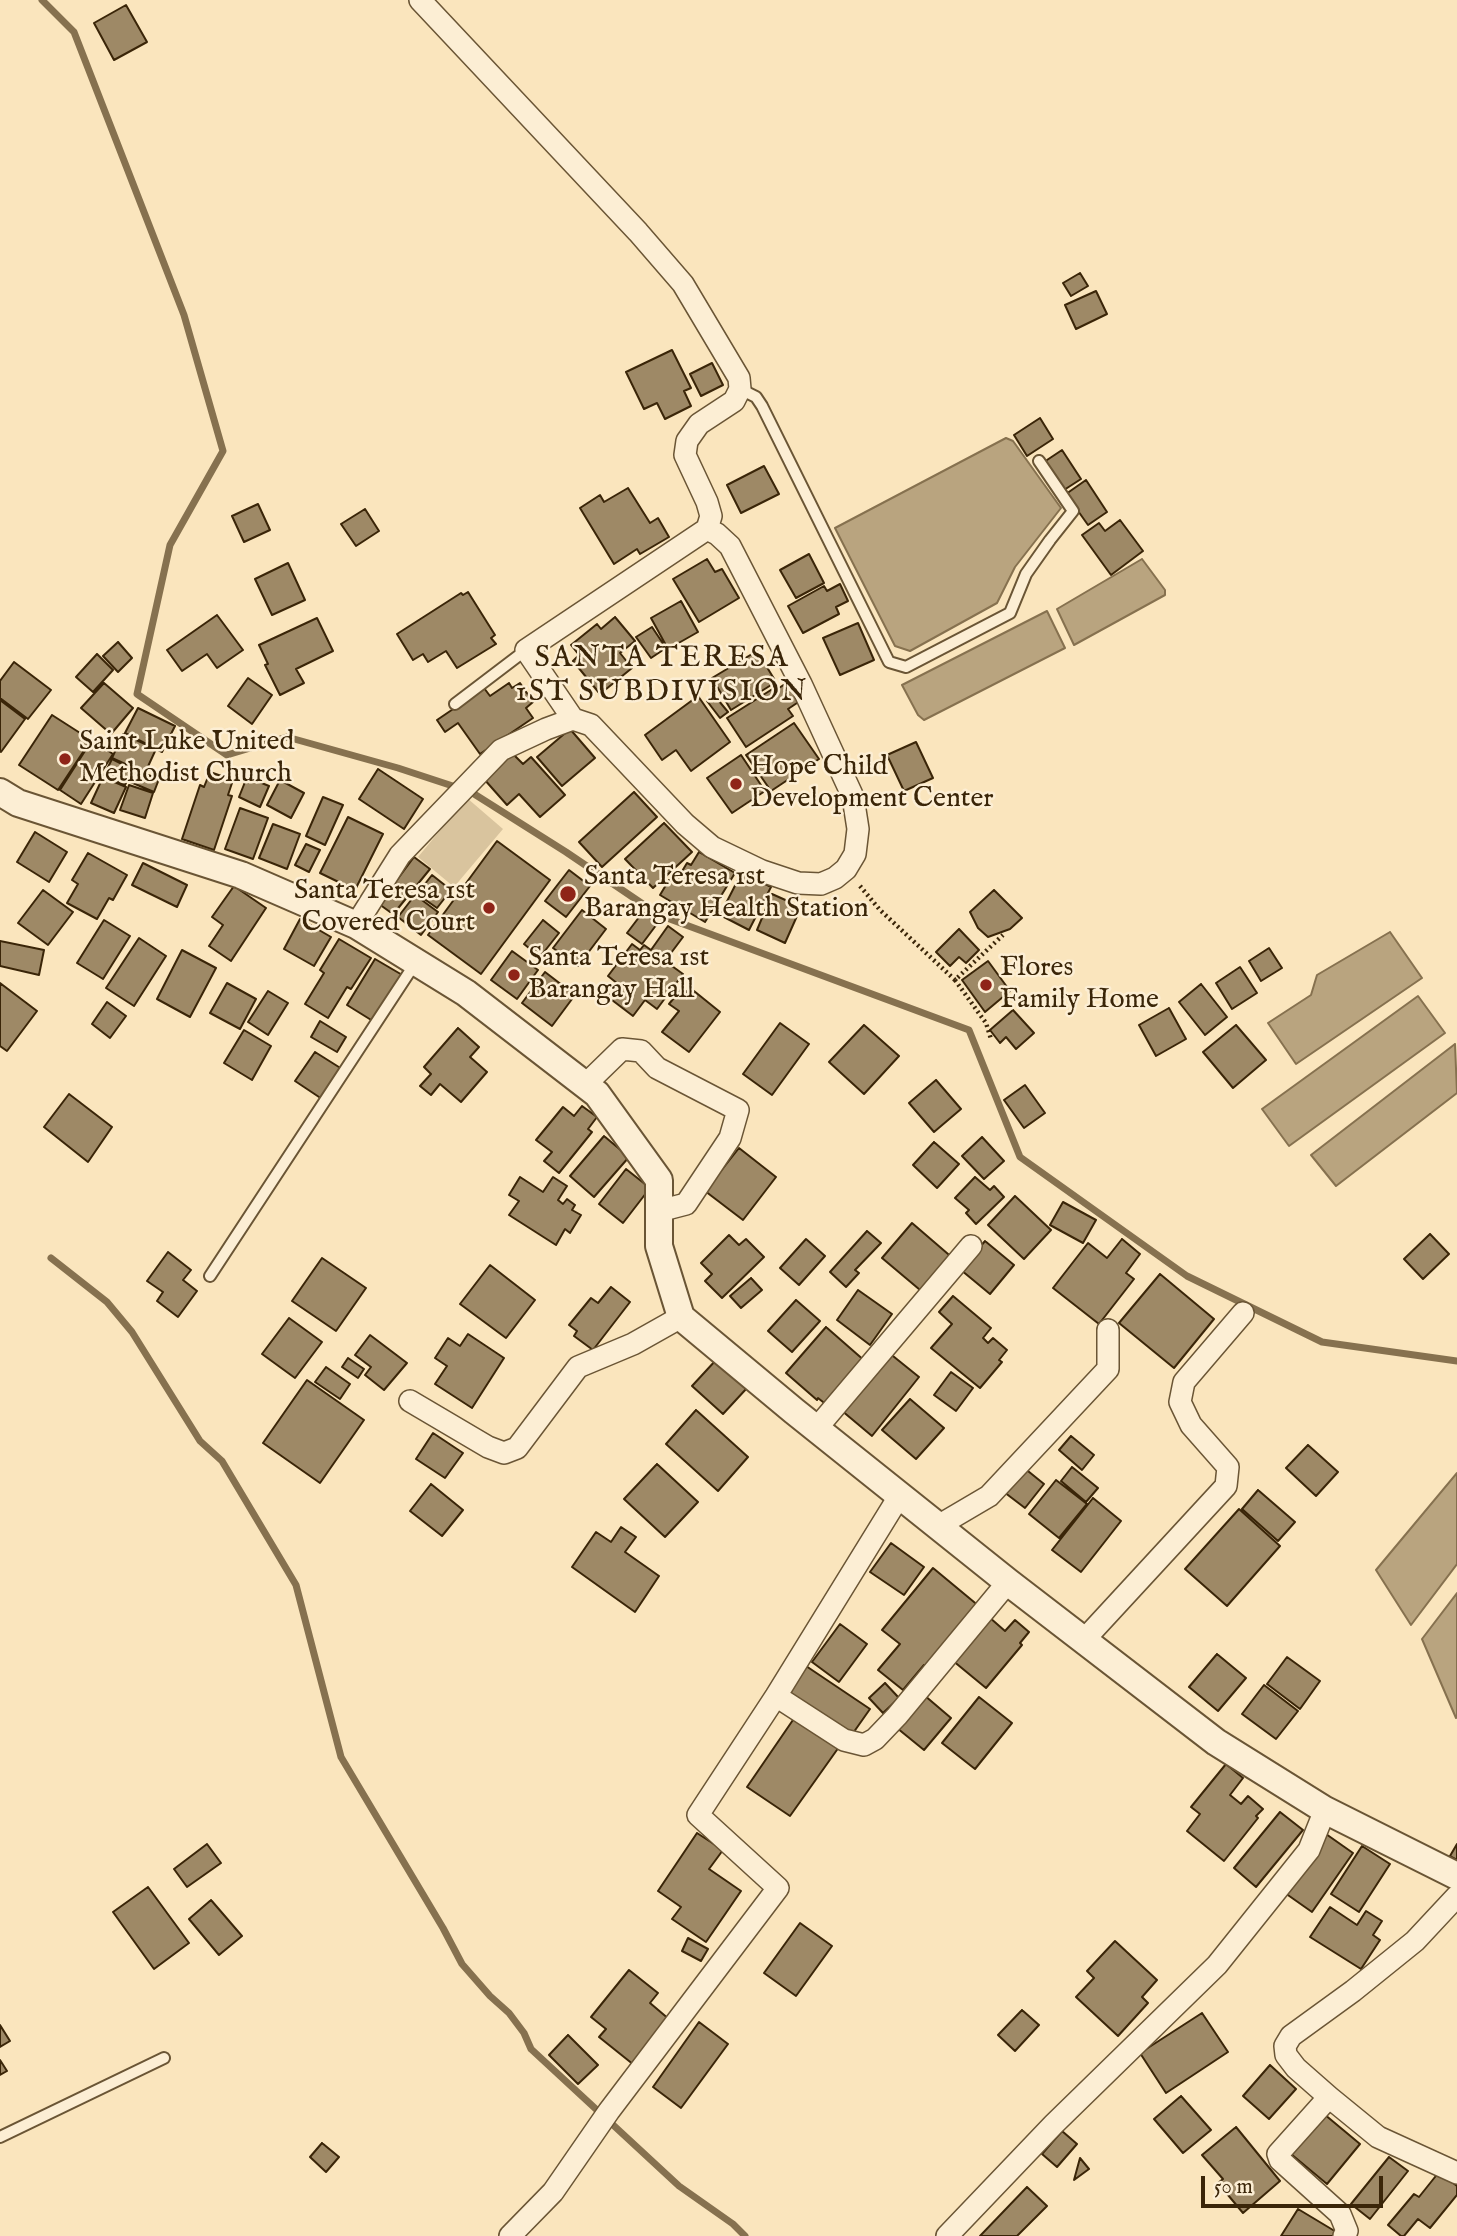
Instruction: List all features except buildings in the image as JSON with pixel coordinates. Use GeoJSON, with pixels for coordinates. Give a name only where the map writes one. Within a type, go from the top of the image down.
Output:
{"type":"FeatureCollection","features":[{"type":"Feature","properties":{"kind":"street"},"geometry":{"type":"LineString","coordinates":[[420,0],[638,232],[683,284],[739,378],[740,389],[734,401],[699,424],[687,441],[685,455],[711,516],[707,529],[526,650],[573,719],[591,725],[685,824],[712,847],[761,871],[798,883],[821,884],[846,869],[855,854],[858,829],[853,797],[801,684],[730,546],[707,529]]}},
{"type":"Feature","properties":{"kind":"street"},"geometry":{"type":"LineString","coordinates":[[356,925],[400,855],[501,750],[573,719]]}},
{"type":"Feature","properties":{"kind":"street"},"geometry":{"type":"LineString","coordinates":[[0,792],[18,803],[241,875],[356,925],[466,993],[597,1094],[659,1180],[659,1246],[681,1317],[1007,1582],[1216,1741],[1325,1810],[1457,1876]]}},
{"type":"Feature","properties":{"kind":"street"},"geometry":{"type":"LineString","coordinates":[[585,1085],[622,1049],[641,1051],[657,1068],[738,1110],[730,1138],[687,1204],[659,1211]]}},
{"type":"Feature","properties":{"kind":"street"},"geometry":{"type":"LineString","coordinates":[[816,1429],[971,1246]]}},
{"type":"Feature","properties":{"kind":"street"},"geometry":{"type":"LineString","coordinates":[[1083,1641],[1226,1486],[1228,1467],[1191,1425],[1180,1402],[1184,1382],[1243,1313]]}},
{"type":"Feature","properties":{"kind":"street"},"geometry":{"type":"LineString","coordinates":[[410,1401],[488,1447],[504,1453],[517,1448],[578,1367],[633,1344],[681,1317]]}},
{"type":"Feature","properties":{"kind":"street"},"geometry":{"type":"LineString","coordinates":[[938,1526],[989,1496],[1108,1369],[1108,1331]]}},
{"type":"Feature","properties":{"kind":"street"},"geometry":{"type":"LineString","coordinates":[[510,2236],[553,2192],[778,1888],[698,1815],[776,1696],[900,1495]]}},
{"type":"Feature","properties":{"kind":"street"},"geometry":{"type":"LineString","coordinates":[[776,1696],[844,1740],[864,1745],[875,1739],[897,1717],[1007,1582]]}},
{"type":"Feature","properties":{"kind":"street"},"geometry":{"type":"LineString","coordinates":[[947,2236],[1054,2124],[1217,1965],[1309,1850],[1325,1810]]}},
{"type":"Feature","properties":{"kind":"street"},"geometry":{"type":"LineString","coordinates":[[1457,1896],[1415,1941],[1291,2036],[1285,2046],[1286,2055],[1329,2097],[1378,2137],[1457,2173]]}},
{"type":"Feature","properties":{"kind":"street"},"geometry":{"type":"LineString","coordinates":[[1329,2097],[1278,2154],[1280,2160],[1340,2214],[1347,2231],[1344,2236]]}},
{"type":"Feature","properties":{"kind":"lane"},"geometry":{"type":"LineString","coordinates":[[740,389],[756,397],[762,405],[889,662],[906,667],[1010,613],[1026,574],[1073,511],[1039,461]]}},
{"type":"Feature","properties":{"kind":"lane"},"geometry":{"type":"LineString","coordinates":[[455,704],[526,650]]}},
{"type":"Feature","properties":{"kind":"lane"},"geometry":{"type":"LineString","coordinates":[[209,1276],[416,962]]}},
{"type":"Feature","properties":{"kind":"lane"},"geometry":{"type":"LineString","coordinates":[[0,2137],[164,2058]]}},
{"type":"Feature","properties":{"kind":"path"},"geometry":{"type":"LineString","coordinates":[[846,869],[880,910],[955,980],[986,1023],[990,1039]]}},
{"type":"Feature","properties":{"kind":"path"},"geometry":{"type":"LineString","coordinates":[[955,980],[1003,935]]}},
{"type":"Feature","properties":{"kind":"shaded area"},"geometry":{"type":"Polygon","coordinates":[[[1006,438],[1013,441],[1061,508],[1015,567],[997,603],[910,651],[895,646],[835,528],[1006,438]]]}},
{"type":"Feature","properties":{"kind":"shaded area"},"geometry":{"type":"Polygon","coordinates":[[[1142,559],[1165,590],[1165,595],[1074,645],[1057,609],[1142,559]]]}},
{"type":"Feature","properties":{"kind":"shaded area"},"geometry":{"type":"Polygon","coordinates":[[[1047,611],[1065,648],[924,720],[918,715],[902,685],[1047,611]]]}},
{"type":"Feature","properties":{"kind":"shaded area"},"geometry":{"type":"Polygon","coordinates":[[[467,798],[503,829],[454,887],[418,857],[467,798]]]}},
{"type":"Feature","properties":{"kind":"shaded area"},"geometry":{"type":"Polygon","coordinates":[[[1390,932],[1422,978],[1296,1064],[1268,1023],[1311,995],[1317,975],[1390,932]]]}},
{"type":"Feature","properties":{"kind":"shaded area"},"geometry":{"type":"Polygon","coordinates":[[[1418,996],[1445,1033],[1289,1146],[1262,1109],[1418,996]]]}},
{"type":"Feature","properties":{"kind":"shaded area"},"geometry":{"type":"Polygon","coordinates":[[[1455,1044],[1457,1093],[1336,1186],[1311,1155],[1455,1044]]]}},
{"type":"Feature","properties":{"kind":"shaded area"},"geometry":{"type":"Polygon","coordinates":[[[1457,1473],[1457,1564],[1411,1625],[1376,1570],[1457,1473]]]}},
{"type":"Feature","properties":{"kind":"shaded area"},"geometry":{"type":"Polygon","coordinates":[[[1457,1593],[1457,1717],[1456,1718],[1422,1639],[1457,1593]]]}},
{"type":"Feature","properties":{"kind":"waterway"},"geometry":{"type":"LineString","coordinates":[[42,0],[74,32],[184,315],[223,451],[170,545],[137,694],[227,755],[287,737],[471,792],[659,915],[969,1030],[1020,1157],[1187,1276],[1322,1342],[1457,1361]]}},
{"type":"Feature","properties":{"kind":"waterway"},"geometry":{"type":"LineString","coordinates":[[51,1258],[107,1302],[132,1332],[200,1441],[222,1461],[296,1585],[341,1757],[462,1964],[509,2013],[524,2033],[531,2049],[679,2186],[733,2224],[745,2236]]}},
{"type":"Feature","properties":{"kind":"place","name":"Saint Luke United Methodist Church"},"geometry":{"type":"Point","coordinates":[65,759]}},
{"type":"Feature","properties":{"kind":"place","name":"Hope Child Development Center"},"geometry":{"type":"Point","coordinates":[736,784]}},
{"type":"Feature","properties":{"kind":"place","name":"Santa Teresa 1st Barangay Health Station"},"geometry":{"type":"Point","coordinates":[568,894]}},
{"type":"Feature","properties":{"kind":"place","name":"Santa Teresa 1st Covered Court"},"geometry":{"type":"Point","coordinates":[489,908]}},
{"type":"Feature","properties":{"kind":"place","name":"Santa Teresa 1st Barangay Hall"},"geometry":{"type":"Point","coordinates":[514,975]}},
{"type":"Feature","properties":{"kind":"place","name":"Flores Family Home"},"geometry":{"type":"Point","coordinates":[986,985]}},
{"type":"Feature","properties":{"kind":"district","name":"SANTA TERESA 1ST SUBDIVISION"},"geometry":{"type":"Point","coordinates":[662,677]}}]}
